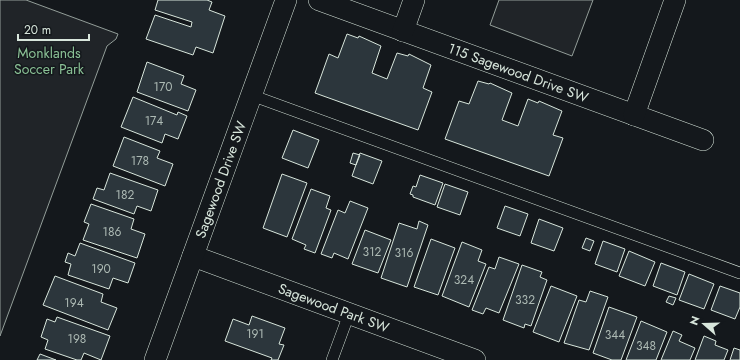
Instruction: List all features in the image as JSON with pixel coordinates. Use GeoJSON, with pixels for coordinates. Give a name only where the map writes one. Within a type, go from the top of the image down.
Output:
{"type":"FeatureCollection","features":[{"type":"Feature","properties":{"kind":"street","name":"Sagewood Drive SW"},"geometry":{"type":"LineString","coordinates":[[155,360],[250,95],[286,0]]}},
{"type":"Feature","properties":{"kind":"street","name":"115 Sagewood Drive SW"},"geometry":{"type":"LineString","coordinates":[[319,0],[702,140]]}},
{"type":"Feature","properties":{"kind":"street"},"geometry":{"type":"LineString","coordinates":[[403,30],[414,0]]}},
{"type":"Feature","properties":{"kind":"street"},"geometry":{"type":"LineString","coordinates":[[634,115],[675,0]]}},
{"type":"Feature","properties":{"kind":"street","name":"Sagewood Park SW"},"geometry":{"type":"LineString","coordinates":[[193,256],[475,360]]}},
{"type":"Feature","properties":{"kind":"lane"},"geometry":{"type":"LineString","coordinates":[[250,95],[740,273]]}},
{"type":"Feature","properties":{"kind":"lane"},"geometry":{"type":"LineString","coordinates":[[332,360],[349,314]]}},
{"type":"Feature","properties":{"kind":"green space","name":"Monklands Soccer Park"},"geometry":{"type":"Polygon","coordinates":[[[0,0],[26,0],[118,34],[116,39],[107,46],[0,336],[0,0]]]}},
{"type":"Feature","properties":{"kind":"green space"},"geometry":{"type":"Polygon","coordinates":[[[499,0],[593,0],[572,56],[490,25],[499,0]]]}},
{"type":"Feature","properties":{"kind":"building"},"geometry":{"type":"Polygon","coordinates":[[[158,0],[207,0],[212,2],[209,10],[225,16],[213,53],[196,47],[193,55],[146,39],[155,15],[191,27],[192,22],[155,10],[158,0]]]}},
{"type":"Feature","properties":{"kind":"building"},"geometry":{"type":"Polygon","coordinates":[[[347,34],[358,38],[359,36],[381,46],[372,73],[387,79],[397,53],[408,56],[409,54],[431,65],[423,88],[432,92],[418,130],[315,93],[329,54],[338,58],[347,34]]]}},
{"type":"Feature","properties":{"kind":"building"},"geometry":{"type":"Polygon","coordinates":[[[147,62],[184,76],[181,84],[196,90],[188,111],[137,92],[147,62]]]}},
{"type":"Feature","properties":{"kind":"building"},"geometry":{"type":"Polygon","coordinates":[[[478,81],[490,83],[512,93],[502,120],[518,126],[528,99],[538,103],[539,101],[562,111],[553,135],[563,138],[549,176],[445,139],[459,101],[469,104],[478,81]]]}},
{"type":"Feature","properties":{"kind":"building"},"geometry":{"type":"Polygon","coordinates":[[[133,97],[177,115],[178,112],[187,116],[178,139],[165,134],[162,143],[121,127],[133,97]]]}},
{"type":"Feature","properties":{"kind":"building"},"geometry":{"type":"Polygon","coordinates":[[[293,130],[319,140],[308,168],[282,158],[293,130]]]}},
{"type":"Feature","properties":{"kind":"building"},"geometry":{"type":"Polygon","coordinates":[[[124,137],[160,151],[157,158],[173,164],[165,186],[113,166],[124,137]]]}},
{"type":"Feature","properties":{"kind":"building"},"geometry":{"type":"Polygon","coordinates":[[[353,153],[360,155],[356,165],[350,163],[353,153]]]}},
{"type":"Feature","properties":{"kind":"building"},"geometry":{"type":"Polygon","coordinates":[[[360,153],[382,161],[373,184],[352,176],[360,153]]]}},
{"type":"Feature","properties":{"kind":"building"},"geometry":{"type":"Polygon","coordinates":[[[110,173],[158,190],[151,211],[137,206],[134,214],[93,199],[97,188],[104,190],[110,173]]]}},
{"type":"Feature","properties":{"kind":"building"},"geometry":{"type":"Polygon","coordinates":[[[282,174],[307,183],[287,237],[263,228],[282,174]]]}},
{"type":"Feature","properties":{"kind":"building"},"geometry":{"type":"Polygon","coordinates":[[[420,175],[443,183],[435,205],[413,197],[413,195],[410,194],[413,186],[416,187],[420,175]]]}},
{"type":"Feature","properties":{"kind":"building"},"geometry":{"type":"Polygon","coordinates":[[[445,184],[468,192],[460,215],[437,207],[445,184]]]}},
{"type":"Feature","properties":{"kind":"building"},"geometry":{"type":"Polygon","coordinates":[[[311,189],[330,196],[326,208],[331,210],[315,253],[304,249],[306,245],[292,239],[311,189]]]}},
{"type":"Feature","properties":{"kind":"building"},"geometry":{"type":"Polygon","coordinates":[[[350,201],[368,208],[348,259],[334,253],[332,258],[321,254],[338,210],[345,213],[350,201]]]}},
{"type":"Feature","properties":{"kind":"building"},"geometry":{"type":"Polygon","coordinates":[[[91,204],[134,219],[131,229],[145,234],[137,258],[83,240],[89,224],[84,222],[91,204]]]}},
{"type":"Feature","properties":{"kind":"building"},"geometry":{"type":"Polygon","coordinates":[[[505,206],[528,214],[520,236],[497,228],[505,206]]]}},
{"type":"Feature","properties":{"kind":"building"},"geometry":{"type":"Polygon","coordinates":[[[539,219],[563,228],[554,251],[531,243],[539,219]]]}},
{"type":"Feature","properties":{"kind":"building"},"geometry":{"type":"Polygon","coordinates":[[[419,221],[428,225],[407,287],[381,278],[399,223],[417,229],[419,221]]]}},
{"type":"Feature","properties":{"kind":"building"},"geometry":{"type":"Polygon","coordinates":[[[365,230],[391,240],[378,273],[352,264],[365,230]]]}},
{"type":"Feature","properties":{"kind":"building"},"geometry":{"type":"Polygon","coordinates":[[[586,238],[594,241],[590,251],[582,248],[586,238]]]}},
{"type":"Feature","properties":{"kind":"building"},"geometry":{"type":"Polygon","coordinates":[[[431,239],[455,248],[438,295],[414,287],[431,239]]]}},
{"type":"Feature","properties":{"kind":"building"},"geometry":{"type":"Polygon","coordinates":[[[603,241],[625,249],[617,272],[595,264],[603,241]]]}},
{"type":"Feature","properties":{"kind":"building"},"geometry":{"type":"Polygon","coordinates":[[[462,242],[482,250],[478,261],[486,264],[469,307],[442,296],[462,242]]]}},
{"type":"Feature","properties":{"kind":"building"},"geometry":{"type":"Polygon","coordinates":[[[80,243],[135,263],[128,283],[113,278],[109,289],[68,275],[71,264],[65,262],[68,253],[75,256],[80,243]]]}},
{"type":"Feature","properties":{"kind":"building"},"geometry":{"type":"Polygon","coordinates":[[[629,251],[655,262],[645,286],[619,276],[629,251]]]}},
{"type":"Feature","properties":{"kind":"building"},"geometry":{"type":"Polygon","coordinates":[[[499,257],[519,264],[499,313],[486,308],[483,314],[472,310],[489,267],[495,269],[499,257]]]}},
{"type":"Feature","properties":{"kind":"building"},"geometry":{"type":"Polygon","coordinates":[[[661,263],[685,272],[677,295],[653,286],[661,263]]]}},
{"type":"Feature","properties":{"kind":"building"},"geometry":{"type":"Polygon","coordinates":[[[522,265],[542,272],[540,277],[547,280],[531,326],[525,324],[524,328],[503,320],[522,265]]]}},
{"type":"Feature","properties":{"kind":"building"},"geometry":{"type":"Polygon","coordinates":[[[689,274],[714,284],[704,309],[679,300],[689,274]]]}},
{"type":"Feature","properties":{"kind":"building"},"geometry":{"type":"Polygon","coordinates":[[[55,276],[103,294],[101,302],[117,308],[108,330],[43,305],[55,276]]]}},
{"type":"Feature","properties":{"kind":"building"},"geometry":{"type":"Polygon","coordinates":[[[551,286],[577,296],[559,342],[533,332],[551,286]]]}},
{"type":"Feature","properties":{"kind":"building"},"geometry":{"type":"Polygon","coordinates":[[[720,286],[740,293],[740,307],[735,319],[711,310],[720,286]]]}},
{"type":"Feature","properties":{"kind":"building"},"geometry":{"type":"Polygon","coordinates":[[[590,291],[608,297],[589,350],[564,343],[579,300],[586,302],[590,291]]]}},
{"type":"Feature","properties":{"kind":"building"},"geometry":{"type":"Polygon","coordinates":[[[669,296],[676,298],[673,305],[666,302],[669,296]]]}},
{"type":"Feature","properties":{"kind":"building"},"geometry":{"type":"Polygon","coordinates":[[[609,307],[637,317],[621,360],[612,360],[593,353],[609,307]]]}},
{"type":"Feature","properties":{"kind":"building"},"geometry":{"type":"Polygon","coordinates":[[[252,316],[285,328],[279,344],[284,345],[278,360],[271,360],[272,358],[225,341],[233,319],[249,325],[252,316]]]}},
{"type":"Feature","properties":{"kind":"building"},"geometry":{"type":"Polygon","coordinates":[[[57,317],[110,336],[101,360],[84,353],[81,360],[77,360],[45,349],[48,340],[41,337],[47,319],[55,322],[57,317]]]}},
{"type":"Feature","properties":{"kind":"building"},"geometry":{"type":"Polygon","coordinates":[[[641,321],[667,332],[656,360],[626,360],[641,321]]]}},
{"type":"Feature","properties":{"kind":"building"},"geometry":{"type":"Polygon","coordinates":[[[673,331],[682,335],[679,341],[695,348],[690,360],[661,360],[673,331]]]}},
{"type":"Feature","properties":{"kind":"building"},"geometry":{"type":"Polygon","coordinates":[[[704,336],[716,341],[715,345],[728,350],[724,360],[695,360],[704,336]]]}},
{"type":"Feature","properties":{"kind":"building"},"geometry":{"type":"Polygon","coordinates":[[[734,348],[740,350],[740,360],[730,360],[734,348]]]}},
{"type":"Feature","properties":{"kind":"building"},"geometry":{"type":"Polygon","coordinates":[[[40,354],[56,360],[37,360],[40,354]]]}}]}
